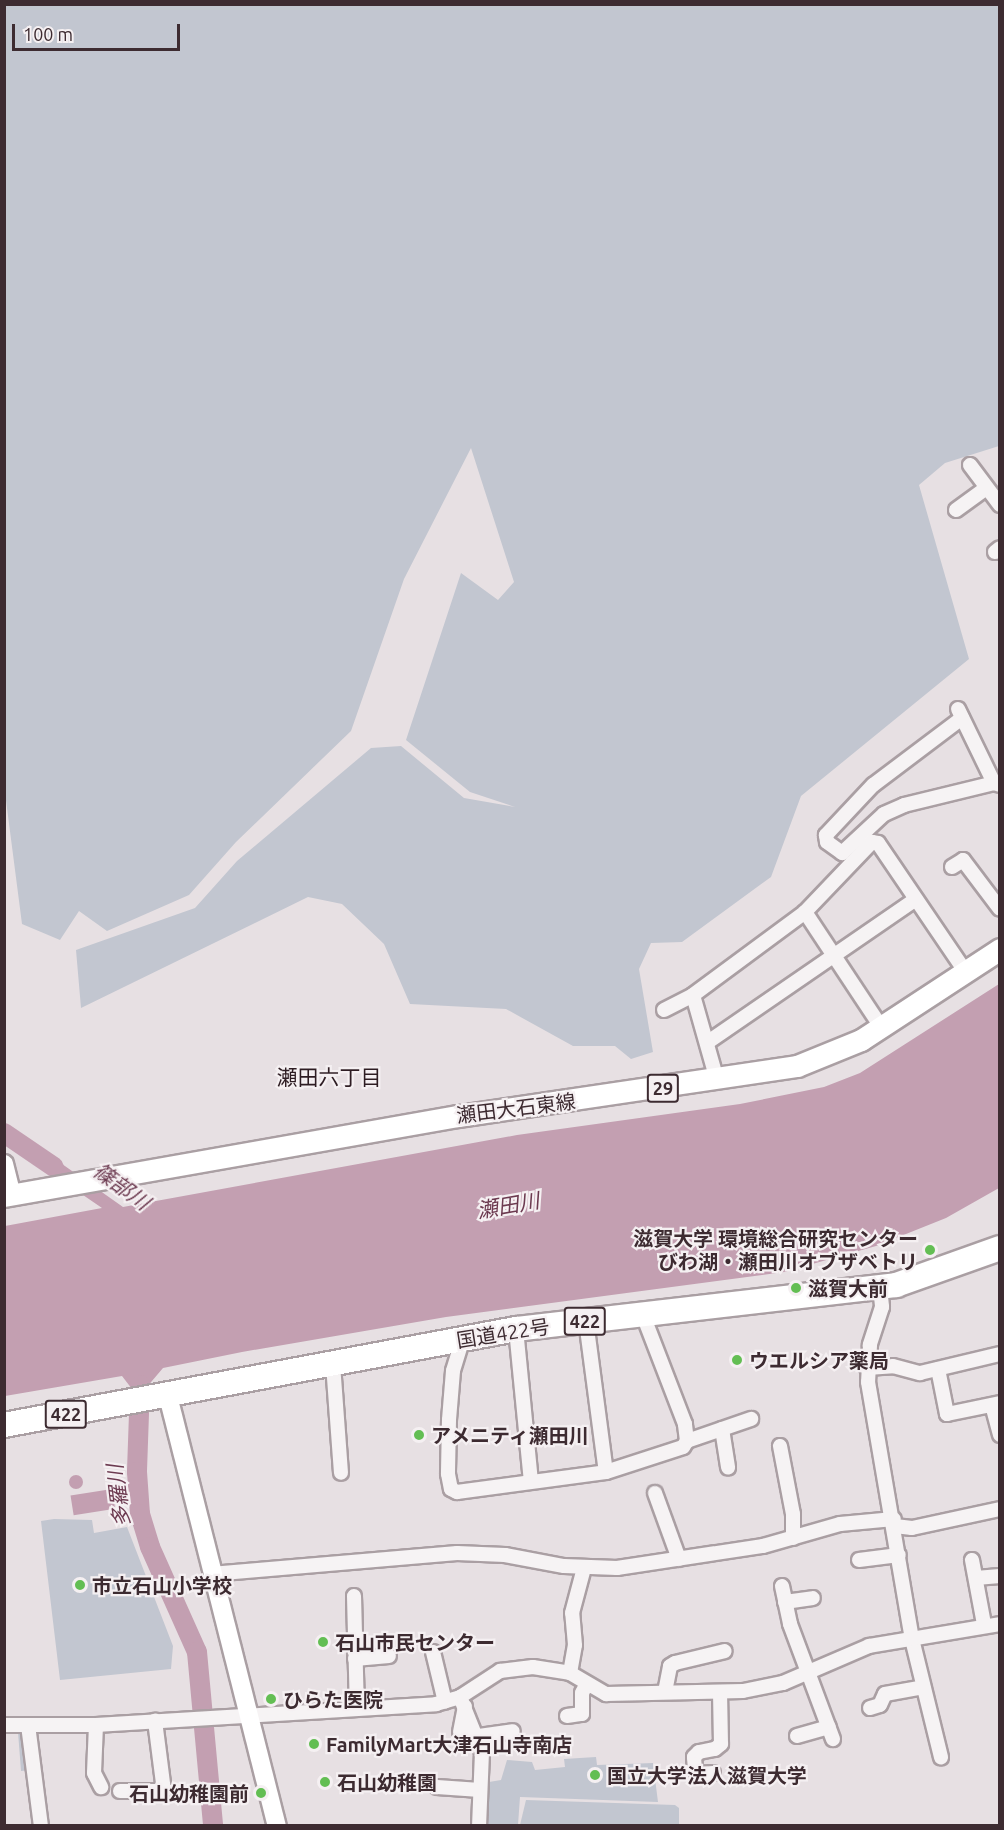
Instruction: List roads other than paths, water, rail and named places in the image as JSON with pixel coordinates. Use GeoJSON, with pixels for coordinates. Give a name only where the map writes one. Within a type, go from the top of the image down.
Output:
{"type":"FeatureCollection","features":[{"type":"Feature","properties":{"kind":"highway","name":"国道422号"},"geometry":{"type":"LineString","coordinates":[[4,1425],[149,1400],[516,1329],[880,1287],[922,1278],[999,1248]]}},
{"type":"Feature","properties":{"kind":"main road","name":"瀬田大石東線"},"geometry":{"type":"LineString","coordinates":[[8,1195],[458,1116],[717,1080],[818,1059],[881,1027],[999,949]]}},
{"type":"Feature","properties":{"kind":"street"},"geometry":{"type":"LineString","coordinates":[[970,465],[999,505]]}},
{"type":"Feature","properties":{"kind":"street"},"geometry":{"type":"LineString","coordinates":[[956,510],[986,488]]}},
{"type":"Feature","properties":{"kind":"street"},"geometry":{"type":"LineString","coordinates":[[960,714],[997,784],[913,802],[884,814],[842,854],[827,842],[826,835],[873,785],[960,714]]}},
{"type":"Feature","properties":{"kind":"street"},"geometry":{"type":"LineString","coordinates":[[664,1010],[693,995],[805,912],[872,842],[878,843],[965,970]]}},
{"type":"Feature","properties":{"kind":"street"},"geometry":{"type":"LineString","coordinates":[[952,867],[963,860],[999,909]]}},
{"type":"Feature","properties":{"kind":"street"},"geometry":{"type":"LineString","coordinates":[[708,1042],[916,899]]}},
{"type":"Feature","properties":{"kind":"street"},"geometry":{"type":"LineString","coordinates":[[805,912],[881,1027]]}},
{"type":"Feature","properties":{"kind":"street"},"geometry":{"type":"LineString","coordinates":[[693,995],[717,1080]]}},
{"type":"Feature","properties":{"kind":"street"},"geometry":{"type":"LineString","coordinates":[[4,1164],[8,1195]]}},
{"type":"Feature","properties":{"kind":"street"},"geometry":{"type":"LineString","coordinates":[[880,1287],[882,1306],[867,1368],[912,1639],[941,1757]]}},
{"type":"Feature","properties":{"kind":"street"},"geometry":{"type":"LineString","coordinates":[[643,1315],[651,1344],[678,1405],[687,1441]]}},
{"type":"Feature","properties":{"kind":"street"},"geometry":{"type":"LineString","coordinates":[[586,1321],[606,1472]]}},
{"type":"Feature","properties":{"kind":"street"},"geometry":{"type":"LineString","coordinates":[[516,1329],[531,1481]]}},
{"type":"Feature","properties":{"kind":"street"},"geometry":{"type":"LineString","coordinates":[[463,1338],[450,1394],[451,1489],[457,1492],[606,1472],[682,1447],[687,1441],[751,1419]]}},
{"type":"Feature","properties":{"kind":"street"},"geometry":{"type":"LineString","coordinates":[[867,1368],[892,1366],[920,1373],[999,1354]]}},
{"type":"Feature","properties":{"kind":"street"},"geometry":{"type":"LineString","coordinates":[[333,1364],[341,1473]]}},
{"type":"Feature","properties":{"kind":"street"},"geometry":{"type":"LineString","coordinates":[[938,1369],[947,1414],[996,1404],[999,1435]]}},
{"type":"Feature","properties":{"kind":"street"},"geometry":{"type":"LineString","coordinates":[[149,1400],[211,1574],[277,1826]]}},
{"type":"Feature","properties":{"kind":"street"},"geometry":{"type":"LineString","coordinates":[[722,1429],[728,1468]]}},
{"type":"Feature","properties":{"kind":"street"},"geometry":{"type":"LineString","coordinates":[[780,1446],[793,1514],[793,1538]]}},
{"type":"Feature","properties":{"kind":"street"},"geometry":{"type":"LineString","coordinates":[[656,1493],[680,1559]]}},
{"type":"Feature","properties":{"kind":"street"},"geometry":{"type":"LineString","coordinates":[[211,1574],[457,1552],[505,1555],[584,1568],[680,1559],[793,1538],[840,1524],[894,1522],[912,1528],[999,1509]]}},
{"type":"Feature","properties":{"kind":"street"},"geometry":{"type":"LineString","coordinates":[[858,1560],[899,1555]]}},
{"type":"Feature","properties":{"kind":"street"},"geometry":{"type":"LineString","coordinates":[[972,1560],[984,1624]]}},
{"type":"Feature","properties":{"kind":"street"},"geometry":{"type":"LineString","coordinates":[[570,1673],[574,1645],[572,1613],[584,1568]]}},
{"type":"Feature","properties":{"kind":"street"},"geometry":{"type":"LineString","coordinates":[[976,1578],[999,1576]]}},
{"type":"Feature","properties":{"kind":"street"},"geometry":{"type":"LineString","coordinates":[[782,1586],[785,1602],[831,1733],[797,1736]]}},
{"type":"Feature","properties":{"kind":"street"},"geometry":{"type":"LineString","coordinates":[[354,1596],[357,1708]]}},
{"type":"Feature","properties":{"kind":"street"},"geometry":{"type":"LineString","coordinates":[[785,1602],[813,1598]]}},
{"type":"Feature","properties":{"kind":"street"},"geometry":{"type":"LineString","coordinates":[[4,1725],[96,1725],[463,1702],[509,1669],[533,1667],[570,1673],[586,1685],[606,1694],[720,1693],[761,1689],[869,1646],[984,1624],[999,1624]]}},
{"type":"Feature","properties":{"kind":"street"},"geometry":{"type":"LineString","coordinates":[[665,1692],[670,1666],[725,1651]]}},
{"type":"Feature","properties":{"kind":"street"},"geometry":{"type":"LineString","coordinates":[[433,1652],[445,1702]]}},
{"type":"Feature","properties":{"kind":"street"},"geometry":{"type":"LineString","coordinates":[[356,1659],[389,1656]]}},
{"type":"Feature","properties":{"kind":"street"},"geometry":{"type":"LineString","coordinates":[[567,1716],[582,1714],[582,1693],[586,1685]]}},
{"type":"Feature","properties":{"kind":"street"},"geometry":{"type":"LineString","coordinates":[[870,1708],[880,1704],[885,1694],[923,1687]]}},
{"type":"Feature","properties":{"kind":"street"},"geometry":{"type":"LineString","coordinates":[[713,1773],[700,1774],[695,1769],[694,1757],[699,1752],[715,1749],[720,1744],[720,1693]]}},
{"type":"Feature","properties":{"kind":"street"},"geometry":{"type":"LineString","coordinates":[[460,1732],[463,1702]]}},
{"type":"Feature","properties":{"kind":"street"},"geometry":{"type":"LineString","coordinates":[[463,1702],[479,1736],[482,1752],[479,1826]]}},
{"type":"Feature","properties":{"kind":"street"},"geometry":{"type":"LineString","coordinates":[[120,1791],[164,1791],[155,1721]]}},
{"type":"Feature","properties":{"kind":"street"},"geometry":{"type":"LineString","coordinates":[[28,1725],[41,1826]]}},
{"type":"Feature","properties":{"kind":"street"},"geometry":{"type":"LineString","coordinates":[[96,1725],[94,1773],[101,1787]]}},
{"type":"Feature","properties":{"kind":"street"},"geometry":{"type":"LineString","coordinates":[[479,1736],[513,1731]]}},
{"type":"Feature","properties":{"kind":"street"},"geometry":{"type":"LineString","coordinates":[[437,1787],[480,1790]]}},
{"type":"Feature","properties":{"kind":"water","name":"瀬田川"},"geometry":{"type":"Polygon","coordinates":[[[999,984],[999,1188],[946,1218],[876,1246],[784,1272],[446,1317],[242,1352],[163,1368],[146,1388],[132,1389],[122,1376],[5,1396],[5,1226],[102,1208],[29,1158],[38,1147],[123,1207],[517,1135],[740,1104],[824,1087],[860,1073],[999,984]]]}},
{"type":"Feature","properties":{"kind":"water"},"geometry":{"type":"Polygon","coordinates":[[[73,1475],[79,1475],[83,1482],[79,1489],[73,1489],[69,1485],[69,1479],[73,1475]]]}},
{"type":"Feature","properties":{"kind":"water"},"geometry":{"type":"Polygon","coordinates":[[[112,1489],[115,1509],[74,1515],[71,1496],[112,1489]]]}},
{"type":"Feature","properties":{"kind":"waterway","name":"篠部川"},"geometry":{"type":"LineString","coordinates":[[4,1133],[54,1167]]}},
{"type":"Feature","properties":{"kind":"waterway","name":"多羅川"},"geometry":{"type":"LineString","coordinates":[[140,1385],[137,1472],[140,1514],[150,1547],[197,1652],[213,1826]]}},
{"type":"Feature","properties":{"kind":"place","name":"滋賀大学 環境総合研究センター びわ湖・瀬田川オブザベトリ"},"geometry":{"type":"Point","coordinates":[930,1250]}},
{"type":"Feature","properties":{"kind":"place","name":"滋賀大前"},"geometry":{"type":"Point","coordinates":[796,1288]}},
{"type":"Feature","properties":{"kind":"place","name":"ウエルシア薬局"},"geometry":{"type":"Point","coordinates":[737,1360]}},
{"type":"Feature","properties":{"kind":"place","name":"アメニティ瀬田川"},"geometry":{"type":"Point","coordinates":[419,1435]}},
{"type":"Feature","properties":{"kind":"place","name":"市立石山小学校"},"geometry":{"type":"Point","coordinates":[80,1585]}},
{"type":"Feature","properties":{"kind":"place","name":"石山市民センター"},"geometry":{"type":"Point","coordinates":[323,1642]}},
{"type":"Feature","properties":{"kind":"place","name":"ひらた医院"},"geometry":{"type":"Point","coordinates":[271,1699]}},
{"type":"Feature","properties":{"kind":"place","name":"FamilyMart大津石山寺南店"},"geometry":{"type":"Point","coordinates":[314,1744]}},
{"type":"Feature","properties":{"kind":"place","name":"国立大学法人滋賀大学"},"geometry":{"type":"Point","coordinates":[595,1775]}},
{"type":"Feature","properties":{"kind":"place","name":"石山幼稚園"},"geometry":{"type":"Point","coordinates":[325,1782]}},
{"type":"Feature","properties":{"kind":"place","name":"石山幼稚園前"},"geometry":{"type":"Point","coordinates":[261,1793]}},
{"type":"Feature","properties":{"kind":"district","name":"瀬田六丁目"},"geometry":{"type":"Point","coordinates":[329,1077]}}]}
